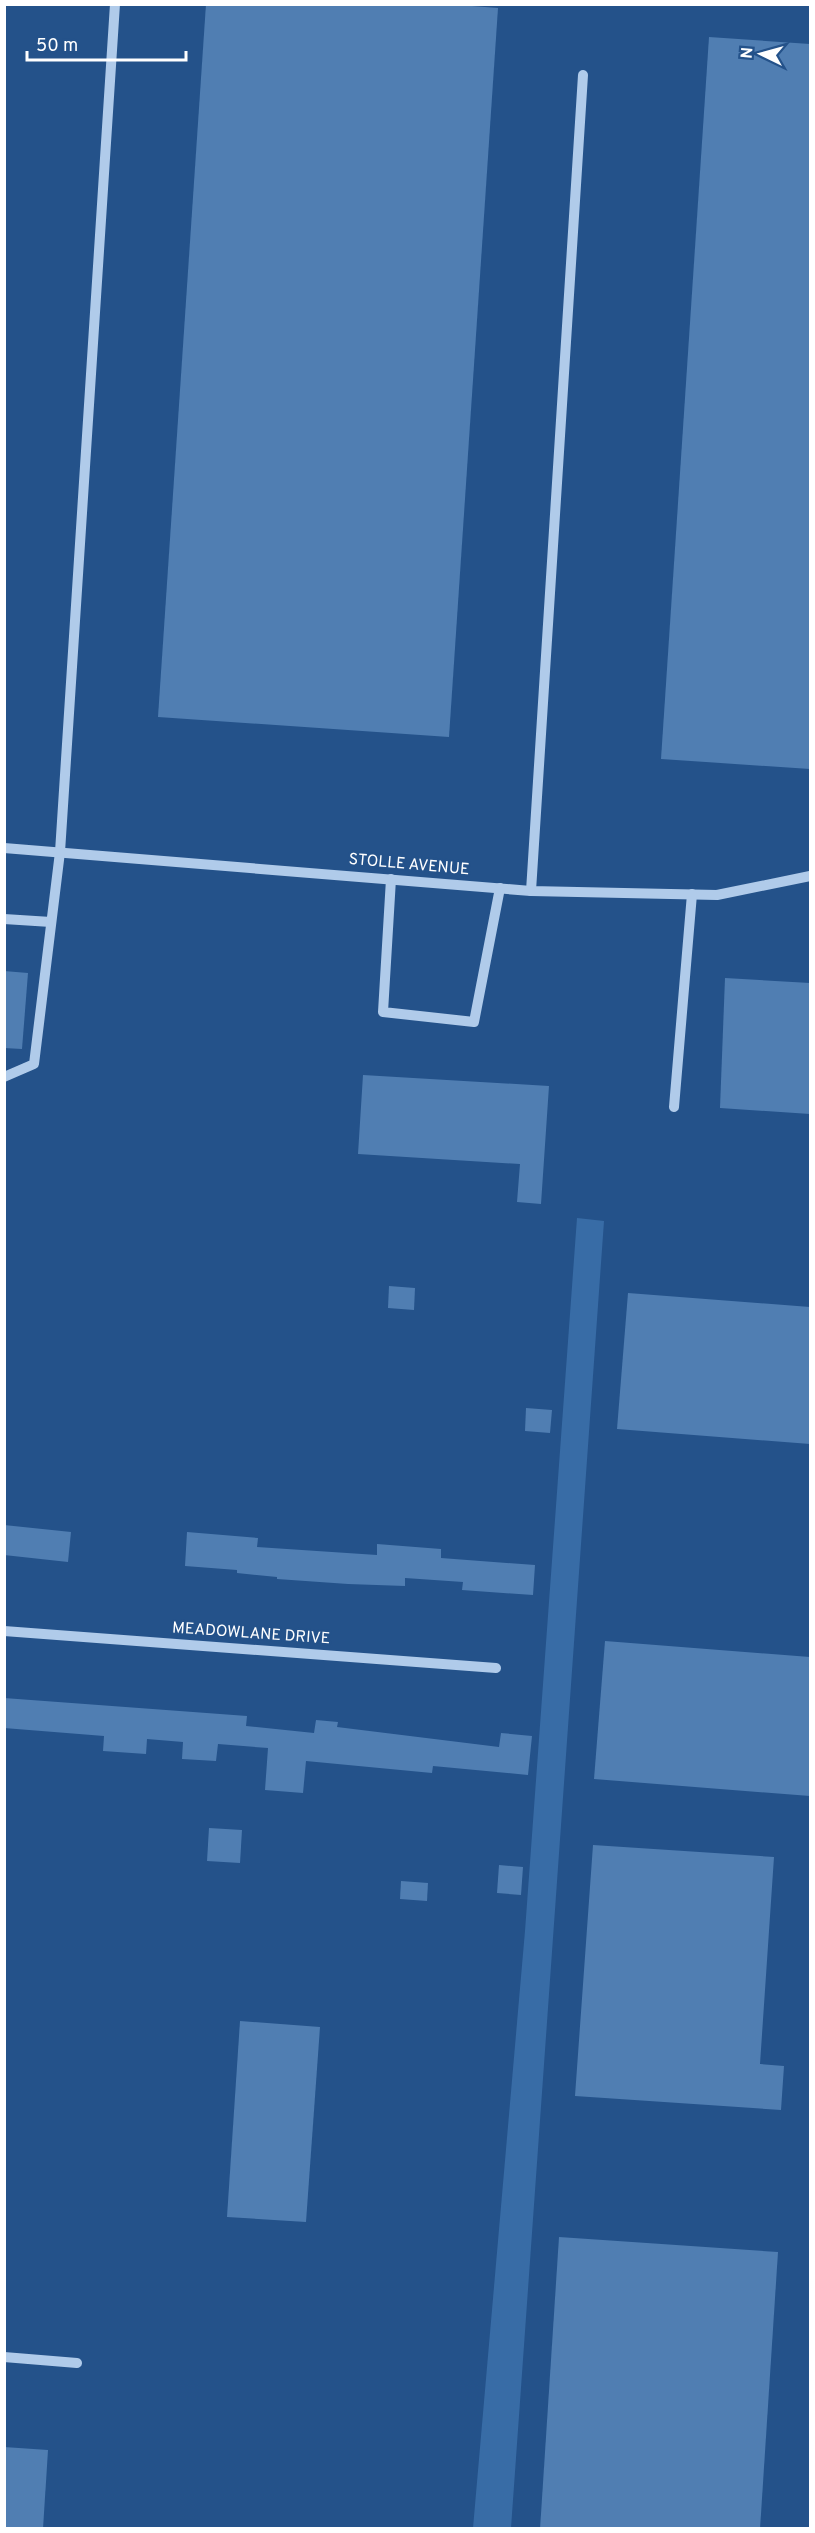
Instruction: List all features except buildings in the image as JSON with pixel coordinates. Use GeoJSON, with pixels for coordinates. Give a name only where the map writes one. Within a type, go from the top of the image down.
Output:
{"type":"FeatureCollection","features":[{"type":"Feature","properties":{"kind":"street"},"geometry":{"type":"LineString","coordinates":[[4,1077],[34,1064],[60,852],[116,4]]}},
{"type":"Feature","properties":{"kind":"street"},"geometry":{"type":"LineString","coordinates":[[531,891],[583,75]]}},
{"type":"Feature","properties":{"kind":"street","name":"STOLLE AVENUE"},"geometry":{"type":"LineString","coordinates":[[4,848],[531,891],[717,895],[810,876]]}},
{"type":"Feature","properties":{"kind":"street"},"geometry":{"type":"LineString","coordinates":[[392,879],[383,1012],[474,1022],[500,888]]}},
{"type":"Feature","properties":{"kind":"street"},"geometry":{"type":"LineString","coordinates":[[674,1107],[692,894]]}},
{"type":"Feature","properties":{"kind":"street"},"geometry":{"type":"LineString","coordinates":[[4,919],[51,922]]}},
{"type":"Feature","properties":{"kind":"street","name":"MEADOWLANE DRIVE"},"geometry":{"type":"LineString","coordinates":[[4,1630],[496,1668]]}},
{"type":"Feature","properties":{"kind":"street"},"geometry":{"type":"LineString","coordinates":[[4,2357],[77,2362]]}},
{"type":"Feature","properties":{"kind":"shaded area"},"geometry":{"type":"Polygon","coordinates":[[[577,1218],[604,1221],[511,2528],[473,2528],[525,1931],[577,1218]]]}}]}
